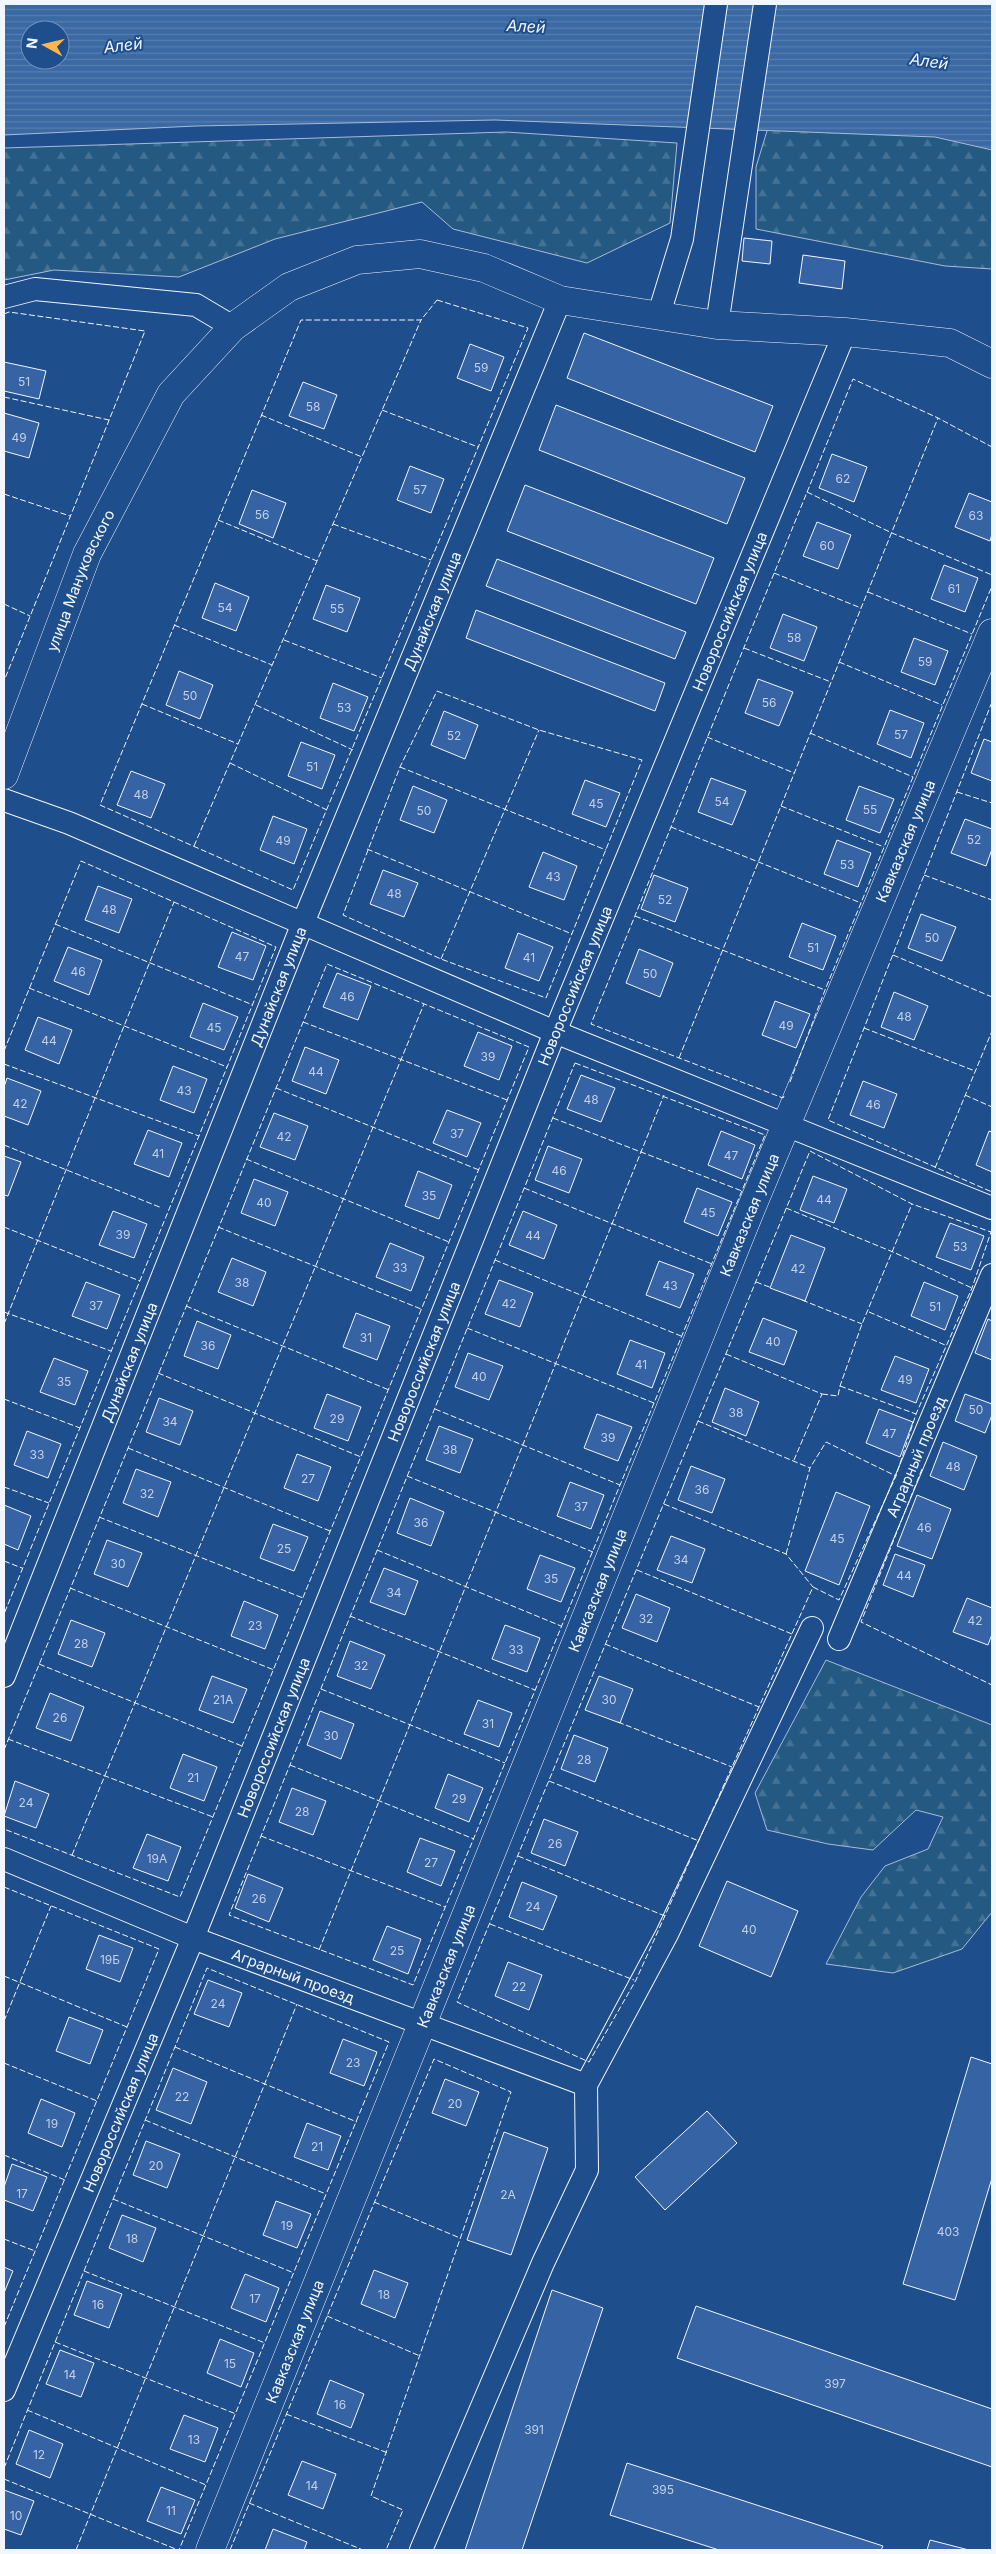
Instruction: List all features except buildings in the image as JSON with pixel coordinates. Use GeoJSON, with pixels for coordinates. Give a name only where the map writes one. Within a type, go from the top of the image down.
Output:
{"type":"FeatureCollection","features":[{"type":"Feature","properties":{"kind":"street"},"geometry":{"type":"LineString","coordinates":[[659,314],[682,239],[716,4]]}},
{"type":"Feature","properties":{"kind":"street"},"geometry":{"type":"LineString","coordinates":[[718,325],[765,4]]}},
{"type":"Feature","properties":{"kind":"street","name":"улица Мануковского"},"geometry":{"type":"LineString","coordinates":[[4,775],[87,554],[171,394],[233,327],[289,287],[357,260],[420,254],[484,268],[560,300],[659,314],[718,325],[845,332],[950,343],[992,364]]}},
{"type":"Feature","properties":{"kind":"street"},"geometry":{"type":"LineString","coordinates":[[4,297],[35,289],[196,305],[233,327]]}},
{"type":"Feature","properties":{"kind":"street","name":"Дунайская улица"},"geometry":{"type":"LineString","coordinates":[[4,1676],[303,923],[560,300]]}},
{"type":"Feature","properties":{"kind":"street","name":"Новороссийская улица"},"geometry":{"type":"LineString","coordinates":[[4,2390],[193,1938],[555,1032],[845,332]]}},
{"type":"Feature","properties":{"kind":"street","name":"Кавказская улица"},"geometry":{"type":"LineString","coordinates":[[210,2550],[786,1124],[992,633]]}},
{"type":"Feature","properties":{"kind":"street"},"geometry":{"type":"LineString","coordinates":[[4,800],[69,823],[555,1032],[992,1208]]}},
{"type":"Feature","properties":{"kind":"street","name":"Аграрный проезд"},"geometry":{"type":"LineString","coordinates":[[838,1639],[992,1275]]}},
{"type":"Feature","properties":{"kind":"street"},"geometry":{"type":"LineString","coordinates":[[421,2550],[544,2263],[587,2170],[586,2085],[667,1934],[812,1628]]}},
{"type":"Feature","properties":{"kind":"street","name":"Аграрный проезд"},"geometry":{"type":"LineString","coordinates":[[4,1859],[193,1938],[422,2022],[586,2085]]}},
{"type":"Feature","properties":{"kind":"green space"},"geometry":{"type":"Polygon","coordinates":[[[774,108],[992,131],[992,269],[945,266],[756,229],[756,167],[774,108]]]}},
{"type":"Feature","properties":{"kind":"green space"},"geometry":{"type":"Polygon","coordinates":[[[506,132],[677,143],[670,223],[587,263],[453,229],[422,202],[275,239],[179,277],[54,270],[4,280],[4,148],[506,132]]]}},
{"type":"Feature","properties":{"kind":"green space"},"geometry":{"type":"Polygon","coordinates":[[[826,1660],[992,1725],[992,1912],[962,1949],[893,1973],[826,1964],[861,1897],[885,1866],[928,1849],[943,1817],[916,1810],[873,1850],[828,1844],[767,1830],[755,1793],[826,1660]]]}},
{"type":"Feature","properties":{"kind":"water","name":"Алей"},"geometry":{"type":"Polygon","coordinates":[[[4,4],[992,4],[992,150],[935,137],[495,120],[196,126],[4,135],[4,4]]]}},
{"type":"Feature","properties":{"kind":"fence"},"geometry":{"type":"LineString","coordinates":[[437,300],[528,328],[293,890],[100,805],[301,320],[421,320],[437,300]]}},
{"type":"Feature","properties":{"kind":"fence"},"geometry":{"type":"LineString","coordinates":[[4,314],[9,312],[145,331],[4,681]]}},
{"type":"Feature","properties":{"kind":"fence"},"geometry":{"type":"LineString","coordinates":[[194,846],[421,320]]}},
{"type":"Feature","properties":{"kind":"fence"},"geometry":{"type":"LineString","coordinates":[[784,1096],[783,1098],[591,1024],[853,379],[938,418],[992,447]]}},
{"type":"Feature","properties":{"kind":"fence"},"geometry":{"type":"LineString","coordinates":[[4,397],[109,420]]}},
{"type":"Feature","properties":{"kind":"fence"},"geometry":{"type":"LineString","coordinates":[[382,410],[478,447]]}},
{"type":"Feature","properties":{"kind":"fence"},"geometry":{"type":"LineString","coordinates":[[261,415],[362,457]]}},
{"type":"Feature","properties":{"kind":"fence"},"geometry":{"type":"LineString","coordinates":[[679,1058],[938,418]]}},
{"type":"Feature","properties":{"kind":"fence"},"geometry":{"type":"LineString","coordinates":[[807,492],[892,533],[992,575]]}},
{"type":"Feature","properties":{"kind":"fence"},"geometry":{"type":"LineString","coordinates":[[4,494],[70,516]]}},
{"type":"Feature","properties":{"kind":"fence"},"geometry":{"type":"LineString","coordinates":[[218,520],[317,561]]}},
{"type":"Feature","properties":{"kind":"fence"},"geometry":{"type":"LineString","coordinates":[[333,524],[431,560]]}},
{"type":"Feature","properties":{"kind":"fence"},"geometry":{"type":"LineString","coordinates":[[774,573],[861,608]]}},
{"type":"Feature","properties":{"kind":"fence"},"geometry":{"type":"LineString","coordinates":[[790,1082],[825,990],[992,586]]}},
{"type":"Feature","properties":{"kind":"fence"},"geometry":{"type":"LineString","coordinates":[[868,592],[972,634]]}},
{"type":"Feature","properties":{"kind":"fence"},"geometry":{"type":"LineString","coordinates":[[4,604],[30,616]]}},
{"type":"Feature","properties":{"kind":"fence"},"geometry":{"type":"LineString","coordinates":[[174,625],[272,665]]}},
{"type":"Feature","properties":{"kind":"fence"},"geometry":{"type":"LineString","coordinates":[[284,640],[382,678]]}},
{"type":"Feature","properties":{"kind":"fence"},"geometry":{"type":"LineString","coordinates":[[744,648],[831,682]]}},
{"type":"Feature","properties":{"kind":"fence"},"geometry":{"type":"LineString","coordinates":[[839,662],[942,705]]}},
{"type":"Feature","properties":{"kind":"fence"},"geometry":{"type":"LineString","coordinates":[[437,691],[539,730],[642,760],[546,998],[441,959],[343,915],[400,767],[437,691]]}},
{"type":"Feature","properties":{"kind":"fence"},"geometry":{"type":"LineString","coordinates":[[992,702],[828,1120],[992,1192]]}},
{"type":"Feature","properties":{"kind":"fence"},"geometry":{"type":"LineString","coordinates":[[142,704],[238,744]]}},
{"type":"Feature","properties":{"kind":"fence"},"geometry":{"type":"LineString","coordinates":[[256,705],[353,750]]}},
{"type":"Feature","properties":{"kind":"fence"},"geometry":{"type":"LineString","coordinates":[[441,959],[539,730]]}},
{"type":"Feature","properties":{"kind":"fence"},"geometry":{"type":"LineString","coordinates":[[810,733],[913,777]]}},
{"type":"Feature","properties":{"kind":"fence"},"geometry":{"type":"LineString","coordinates":[[707,737],[794,773]]}},
{"type":"Feature","properties":{"kind":"fence"},"geometry":{"type":"LineString","coordinates":[[230,763],[327,810]]}},
{"type":"Feature","properties":{"kind":"fence"},"geometry":{"type":"LineString","coordinates":[[400,767],[606,850]]}},
{"type":"Feature","properties":{"kind":"fence"},"geometry":{"type":"LineString","coordinates":[[957,792],[992,803]]}},
{"type":"Feature","properties":{"kind":"fence"},"geometry":{"type":"LineString","coordinates":[[781,806],[884,847]]}},
{"type":"Feature","properties":{"kind":"fence"},"geometry":{"type":"LineString","coordinates":[[671,827],[861,903]]}},
{"type":"Feature","properties":{"kind":"fence"},"geometry":{"type":"LineString","coordinates":[[367,849],[572,934]]}},
{"type":"Feature","properties":{"kind":"fence"},"geometry":{"type":"LineString","coordinates":[[4,1051],[81,861],[276,947],[4,1614]]}},
{"type":"Feature","properties":{"kind":"fence"},"geometry":{"type":"LineString","coordinates":[[924,875],[992,900]]}},
{"type":"Feature","properties":{"kind":"fence"},"geometry":{"type":"LineString","coordinates":[[4,1324],[174,902]]}},
{"type":"Feature","properties":{"kind":"fence"},"geometry":{"type":"LineString","coordinates":[[635,916],[825,990]]}},
{"type":"Feature","properties":{"kind":"fence"},"geometry":{"type":"LineString","coordinates":[[55,924],[253,1005]]}},
{"type":"Feature","properties":{"kind":"fence"},"geometry":{"type":"LineString","coordinates":[[893,955],[992,997]]}},
{"type":"Feature","properties":{"kind":"fence"},"geometry":{"type":"LineString","coordinates":[[4,1750],[327,964],[529,1047],[180,1897],[4,1829]]}},
{"type":"Feature","properties":{"kind":"fence"},"geometry":{"type":"LineString","coordinates":[[29,988],[227,1067]]}},
{"type":"Feature","properties":{"kind":"fence"},"geometry":{"type":"LineString","coordinates":[[72,1855],[424,1004]]}},
{"type":"Feature","properties":{"kind":"fence"},"geometry":{"type":"LineString","coordinates":[[303,1022],[507,1100]]}},
{"type":"Feature","properties":{"kind":"fence"},"geometry":{"type":"LineString","coordinates":[[864,1028],[975,1071]]}},
{"type":"Feature","properties":{"kind":"fence"},"geometry":{"type":"LineString","coordinates":[[935,1168],[992,1031]]}},
{"type":"Feature","properties":{"kind":"fence"},"geometry":{"type":"LineString","coordinates":[[575,1063],[765,1135],[413,1985],[229,1915],[575,1063]]}},
{"type":"Feature","properties":{"kind":"fence"},"geometry":{"type":"LineString","coordinates":[[4,1064],[199,1136]]}},
{"type":"Feature","properties":{"kind":"fence"},"geometry":{"type":"LineString","coordinates":[[276,1088],[479,1170]]}},
{"type":"Feature","properties":{"kind":"fence"},"geometry":{"type":"LineString","coordinates":[[319,1950],[664,1095]]}},
{"type":"Feature","properties":{"kind":"fence"},"geometry":{"type":"LineString","coordinates":[[965,1095],[992,1107]]}},
{"type":"Feature","properties":{"kind":"fence"},"geometry":{"type":"LineString","coordinates":[[553,1118],[742,1191]]}},
{"type":"Feature","properties":{"kind":"fence"},"geometry":{"type":"LineString","coordinates":[[4,1145],[162,1208]]}},
{"type":"Feature","properties":{"kind":"fence"},"geometry":{"type":"LineString","coordinates":[[810,1151],[912,1204],[991,1232],[972,1288],[916,1414],[896,1476],[839,1600],[813,1587],[636,1980],[589,2062],[457,2002],[810,1151]]}},
{"type":"Feature","properties":{"kind":"fence"},"geometry":{"type":"LineString","coordinates":[[246,1159],[449,1242]]}},
{"type":"Feature","properties":{"kind":"fence"},"geometry":{"type":"LineString","coordinates":[[524,1188],[712,1264]]}},
{"type":"Feature","properties":{"kind":"fence"},"geometry":{"type":"LineString","coordinates":[[822,1394],[838,1396],[862,1324],[912,1204]]}},
{"type":"Feature","properties":{"kind":"fence"},"geometry":{"type":"LineString","coordinates":[[786,1208],[893,1252],[972,1288]]}},
{"type":"Feature","properties":{"kind":"fence"},"geometry":{"type":"LineString","coordinates":[[4,1227],[140,1281]]}},
{"type":"Feature","properties":{"kind":"fence"},"geometry":{"type":"LineString","coordinates":[[218,1227],[421,1309]]}},
{"type":"Feature","properties":{"kind":"fence"},"geometry":{"type":"LineString","coordinates":[[495,1260],[681,1336]]}},
{"type":"Feature","properties":{"kind":"fence"},"geometry":{"type":"LineString","coordinates":[[756,1282],[772,1288]]}},
{"type":"Feature","properties":{"kind":"fence"},"geometry":{"type":"LineString","coordinates":[[802,1300],[862,1324]]}},
{"type":"Feature","properties":{"kind":"fence"},"geometry":{"type":"LineString","coordinates":[[186,1306],[389,1390]]}},
{"type":"Feature","properties":{"kind":"fence"},"geometry":{"type":"LineString","coordinates":[[4,1312],[111,1351]]}},
{"type":"Feature","properties":{"kind":"fence"},"geometry":{"type":"LineString","coordinates":[[869,1312],[945,1345]]}},
{"type":"Feature","properties":{"kind":"fence"},"geometry":{"type":"LineString","coordinates":[[467,1328],[654,1403]]}},
{"type":"Feature","properties":{"kind":"fence"},"geometry":{"type":"LineString","coordinates":[[726,1354],[822,1394],[794,1460]]}},
{"type":"Feature","properties":{"kind":"fence"},"geometry":{"type":"LineString","coordinates":[[158,1373],[361,1457]]}},
{"type":"Feature","properties":{"kind":"fence"},"geometry":{"type":"LineString","coordinates":[[840,1386],[916,1414]]}},
{"type":"Feature","properties":{"kind":"fence"},"geometry":{"type":"LineString","coordinates":[[4,1399],[80,1428]]}},
{"type":"Feature","properties":{"kind":"fence"},"geometry":{"type":"LineString","coordinates":[[435,1409],[620,1485]]}},
{"type":"Feature","properties":{"kind":"fence"},"geometry":{"type":"LineString","coordinates":[[698,1421],[810,1468]]}},
{"type":"Feature","properties":{"kind":"fence"},"geometry":{"type":"LineString","coordinates":[[786,1554],[810,1468],[826,1442],[896,1476]]}},
{"type":"Feature","properties":{"kind":"fence"},"geometry":{"type":"LineString","coordinates":[[128,1448],[330,1531]]}},
{"type":"Feature","properties":{"kind":"fence"},"geometry":{"type":"LineString","coordinates":[[922,1469],[861,1622],[992,1685]]}},
{"type":"Feature","properties":{"kind":"fence"},"geometry":{"type":"LineString","coordinates":[[407,1476],[593,1552]]}},
{"type":"Feature","properties":{"kind":"fence"},"geometry":{"type":"LineString","coordinates":[[4,1487],[49,1503]]}},
{"type":"Feature","properties":{"kind":"fence"},"geometry":{"type":"LineString","coordinates":[[664,1504],[786,1554],[813,1587]]}},
{"type":"Feature","properties":{"kind":"fence"},"geometry":{"type":"LineString","coordinates":[[99,1517],[303,1598]]}},
{"type":"Feature","properties":{"kind":"fence"},"geometry":{"type":"LineString","coordinates":[[377,1550],[561,1626]]}},
{"type":"Feature","properties":{"kind":"fence"},"geometry":{"type":"LineString","coordinates":[[4,1561],[22,1568]]}},
{"type":"Feature","properties":{"kind":"fence"},"geometry":{"type":"LineString","coordinates":[[637,1570],[792,1634]]}},
{"type":"Feature","properties":{"kind":"fence"},"geometry":{"type":"LineString","coordinates":[[70,1588],[274,1670]]}},
{"type":"Feature","properties":{"kind":"fence"},"geometry":{"type":"LineString","coordinates":[[350,1616],[535,1690]]}},
{"type":"Feature","properties":{"kind":"fence"},"geometry":{"type":"LineString","coordinates":[[605,1644],[759,1707]]}},
{"type":"Feature","properties":{"kind":"fence"},"geometry":{"type":"LineString","coordinates":[[39,1664],[242,1746]]}},
{"type":"Feature","properties":{"kind":"fence"},"geometry":{"type":"LineString","coordinates":[[321,1689],[505,1763]]}},
{"type":"Feature","properties":{"kind":"fence"},"geometry":{"type":"LineString","coordinates":[[618,1722],[732,1767]]}},
{"type":"Feature","properties":{"kind":"fence"},"geometry":{"type":"LineString","coordinates":[[8,1739],[213,1817]]}},
{"type":"Feature","properties":{"kind":"fence"},"geometry":{"type":"LineString","coordinates":[[290,1765],[474,1839]]}},
{"type":"Feature","properties":{"kind":"fence"},"geometry":{"type":"LineString","coordinates":[[549,1781],[699,1841]]}},
{"type":"Feature","properties":{"kind":"fence"},"geometry":{"type":"LineString","coordinates":[[261,1836],[445,1907]]}},
{"type":"Feature","properties":{"kind":"fence"},"geometry":{"type":"LineString","coordinates":[[518,1856],[665,1916]]}},
{"type":"Feature","properties":{"kind":"fence"},"geometry":{"type":"LineString","coordinates":[[4,1887],[159,1949],[4,2327]]}},
{"type":"Feature","properties":{"kind":"fence"},"geometry":{"type":"LineString","coordinates":[[4,2021],[51,1906]]}},
{"type":"Feature","properties":{"kind":"fence"},"geometry":{"type":"LineString","coordinates":[[490,1924],[634,1980]]}},
{"type":"Feature","properties":{"kind":"fence"},"geometry":{"type":"LineString","coordinates":[[4,2468],[207,1968],[389,2042],[179,2550]]}},
{"type":"Feature","properties":{"kind":"fence"},"geometry":{"type":"LineString","coordinates":[[4,1976],[127,2027]]}},
{"type":"Feature","properties":{"kind":"fence"},"geometry":{"type":"LineString","coordinates":[[76,2550],[297,2004]]}},
{"type":"Feature","properties":{"kind":"fence"},"geometry":{"type":"LineString","coordinates":[[175,2047],[357,2122]]}},
{"type":"Feature","properties":{"kind":"fence"},"geometry":{"type":"LineString","coordinates":[[230,2550],[434,2059],[511,2092],[371,2496],[403,2510],[386,2550]]}},
{"type":"Feature","properties":{"kind":"fence"},"geometry":{"type":"LineString","coordinates":[[4,2063],[97,2101]]}},
{"type":"Feature","properties":{"kind":"fence"},"geometry":{"type":"LineString","coordinates":[[145,2120],[326,2194]]}},
{"type":"Feature","properties":{"kind":"fence"},"geometry":{"type":"LineString","coordinates":[[4,2155],[65,2180]]}},
{"type":"Feature","properties":{"kind":"fence"},"geometry":{"type":"LineString","coordinates":[[113,2199],[294,2273]]}},
{"type":"Feature","properties":{"kind":"fence"},"geometry":{"type":"LineString","coordinates":[[374,2202],[460,2238]]}},
{"type":"Feature","properties":{"kind":"fence"},"geometry":{"type":"LineString","coordinates":[[4,2239],[35,2251]]}},
{"type":"Feature","properties":{"kind":"fence"},"geometry":{"type":"LineString","coordinates":[[84,2271],[265,2343]]}},
{"type":"Feature","properties":{"kind":"fence"},"geometry":{"type":"LineString","coordinates":[[327,2316],[420,2356]]}},
{"type":"Feature","properties":{"kind":"fence"},"geometry":{"type":"LineString","coordinates":[[55,2342],[236,2414]]}},
{"type":"Feature","properties":{"kind":"fence"},"geometry":{"type":"LineString","coordinates":[[27,2410],[206,2485]]}},
{"type":"Feature","properties":{"kind":"fence"},"geometry":{"type":"LineString","coordinates":[[286,2414],[388,2453]]}},
{"type":"Feature","properties":{"kind":"fence"},"geometry":{"type":"LineString","coordinates":[[4,2479],[178,2550]]}},
{"type":"Feature","properties":{"kind":"fence"},"geometry":{"type":"LineString","coordinates":[[249,2503],[363,2550]]}}]}
